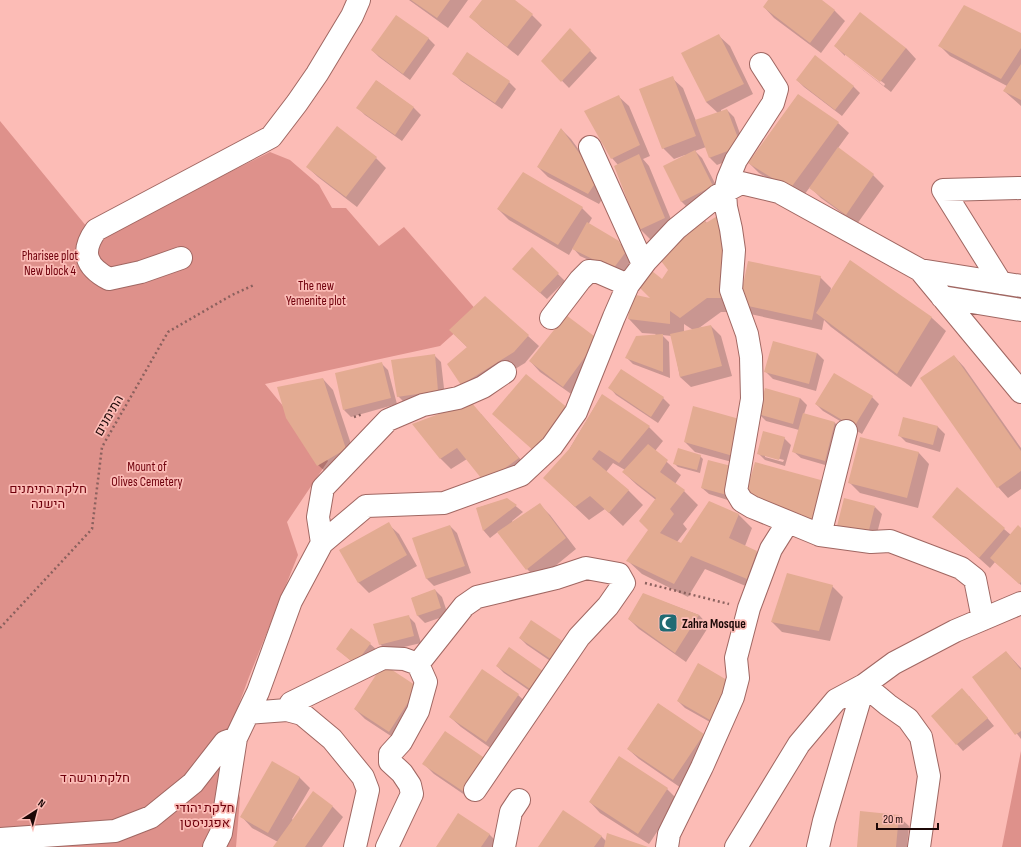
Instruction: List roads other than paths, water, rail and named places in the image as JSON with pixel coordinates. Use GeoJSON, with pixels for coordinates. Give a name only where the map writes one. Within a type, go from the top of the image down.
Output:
{"type":"FeatureCollection","features":[{"type":"Feature","properties":{"kind":"street"},"geometry":{"type":"LineString","coordinates":[[181,258],[141,272],[109,279],[90,265],[86,254],[86,247],[96,230],[271,137],[317,74],[352,16],[359,0]]}},
{"type":"Feature","properties":{"kind":"street"},"geometry":{"type":"LineString","coordinates":[[761,64],[777,88],[773,103],[736,160],[728,179],[725,192],[726,207],[732,229],[734,250],[731,290],[747,334],[751,357],[752,399],[736,491],[742,501],[752,507],[820,535],[871,542],[890,541],[961,568],[975,579],[982,619]]}},
{"type":"Feature","properties":{"kind":"street"},"geometry":{"type":"LineString","coordinates":[[590,147],[643,264]]}},
{"type":"Feature","properties":{"kind":"street"},"geometry":{"type":"LineString","coordinates":[[214,847],[221,833],[236,738],[258,692],[291,601],[322,543],[366,506],[444,503],[521,475],[552,446],[576,412],[628,285],[643,264],[676,230],[717,196],[741,183],[779,192],[920,270],[1011,284]]}},
{"type":"Feature","properties":{"kind":"street"},"geometry":{"type":"LineString","coordinates":[[1011,284],[943,190],[1021,188]]}},
{"type":"Feature","properties":{"kind":"street"},"geometry":{"type":"LineString","coordinates":[[552,318],[589,270],[598,272],[628,285]]}},
{"type":"Feature","properties":{"kind":"street"},"geometry":{"type":"LineString","coordinates":[[920,270],[1021,392]]}},
{"type":"Feature","properties":{"kind":"street"},"geometry":{"type":"LineString","coordinates":[[942,297],[1021,310]]}},
{"type":"Feature","properties":{"kind":"street"},"geometry":{"type":"LineString","coordinates":[[322,543],[318,518],[323,488],[388,420],[423,405],[458,398],[483,387],[505,372]]}},
{"type":"Feature","properties":{"kind":"street"},"geometry":{"type":"LineString","coordinates":[[820,535],[846,431]]}},
{"type":"Feature","properties":{"kind":"street"},"geometry":{"type":"LineString","coordinates":[[666,847],[669,834],[702,767],[733,697],[738,678],[736,658],[749,608],[771,549],[788,522]]}},
{"type":"Feature","properties":{"kind":"street"},"geometry":{"type":"LineString","coordinates":[[418,664],[464,606],[477,597],[556,578],[586,568],[619,574],[624,583],[608,606],[579,637],[475,790]]}},
{"type":"Feature","properties":{"kind":"street"},"geometry":{"type":"LineString","coordinates":[[736,847],[799,744],[836,700],[864,684],[894,663],[955,631],[1021,603]]}},
{"type":"Feature","properties":{"kind":"street"},"geometry":{"type":"LineString","coordinates":[[287,710],[291,703],[383,658],[404,659],[418,664],[426,682],[418,711],[400,742],[390,754],[390,762],[402,772],[410,785],[412,794],[387,847]]}},
{"type":"Feature","properties":{"kind":"street"},"geometry":{"type":"LineString","coordinates":[[818,847],[824,821],[864,684]]}},
{"type":"Feature","properties":{"kind":"street"},"geometry":{"type":"LineString","coordinates":[[864,684],[888,706],[908,720],[922,737],[929,776],[919,847]]}},
{"type":"Feature","properties":{"kind":"street"},"geometry":{"type":"LineString","coordinates":[[248,713],[287,710],[302,714],[332,739],[363,777],[368,790],[355,847]]}},
{"type":"Feature","properties":{"kind":"street"},"geometry":{"type":"LineString","coordinates":[[0,839],[115,831],[151,817],[194,783],[225,742],[236,738]]}},
{"type":"Feature","properties":{"kind":"street"},"geometry":{"type":"LineString","coordinates":[[504,847],[511,812],[519,800]]}},
{"type":"Feature","properties":{"kind":"place","name":"Zahra Mosque"},"geometry":{"type":"Point","coordinates":[668,623]}},
{"type":"Feature","properties":{"kind":"park label","name":"Pharisee plot New block 4"},"geometry":{"type":"Point","coordinates":[50,262]}},
{"type":"Feature","properties":{"kind":"park label","name":"The new Yemenite plot"},"geometry":{"type":"Point","coordinates":[316,292]}},
{"type":"Feature","properties":{"kind":"park label","name":"Mount of Olives Cemetery"},"geometry":{"type":"Point","coordinates":[147,474]}},
{"type":"Feature","properties":{"kind":"park label","name":"חלקת התימנים הישנה"},"geometry":{"type":"Point","coordinates":[48,496]}},
{"type":"Feature","properties":{"kind":"park label","name":"חלקת ורשה ד"},"geometry":{"type":"Point","coordinates":[95,777]}},
{"type":"Feature","properties":{"kind":"park label","name":"חלקת יהודי אפגניסטן"},"geometry":{"type":"Point","coordinates":[205,814]}}]}
